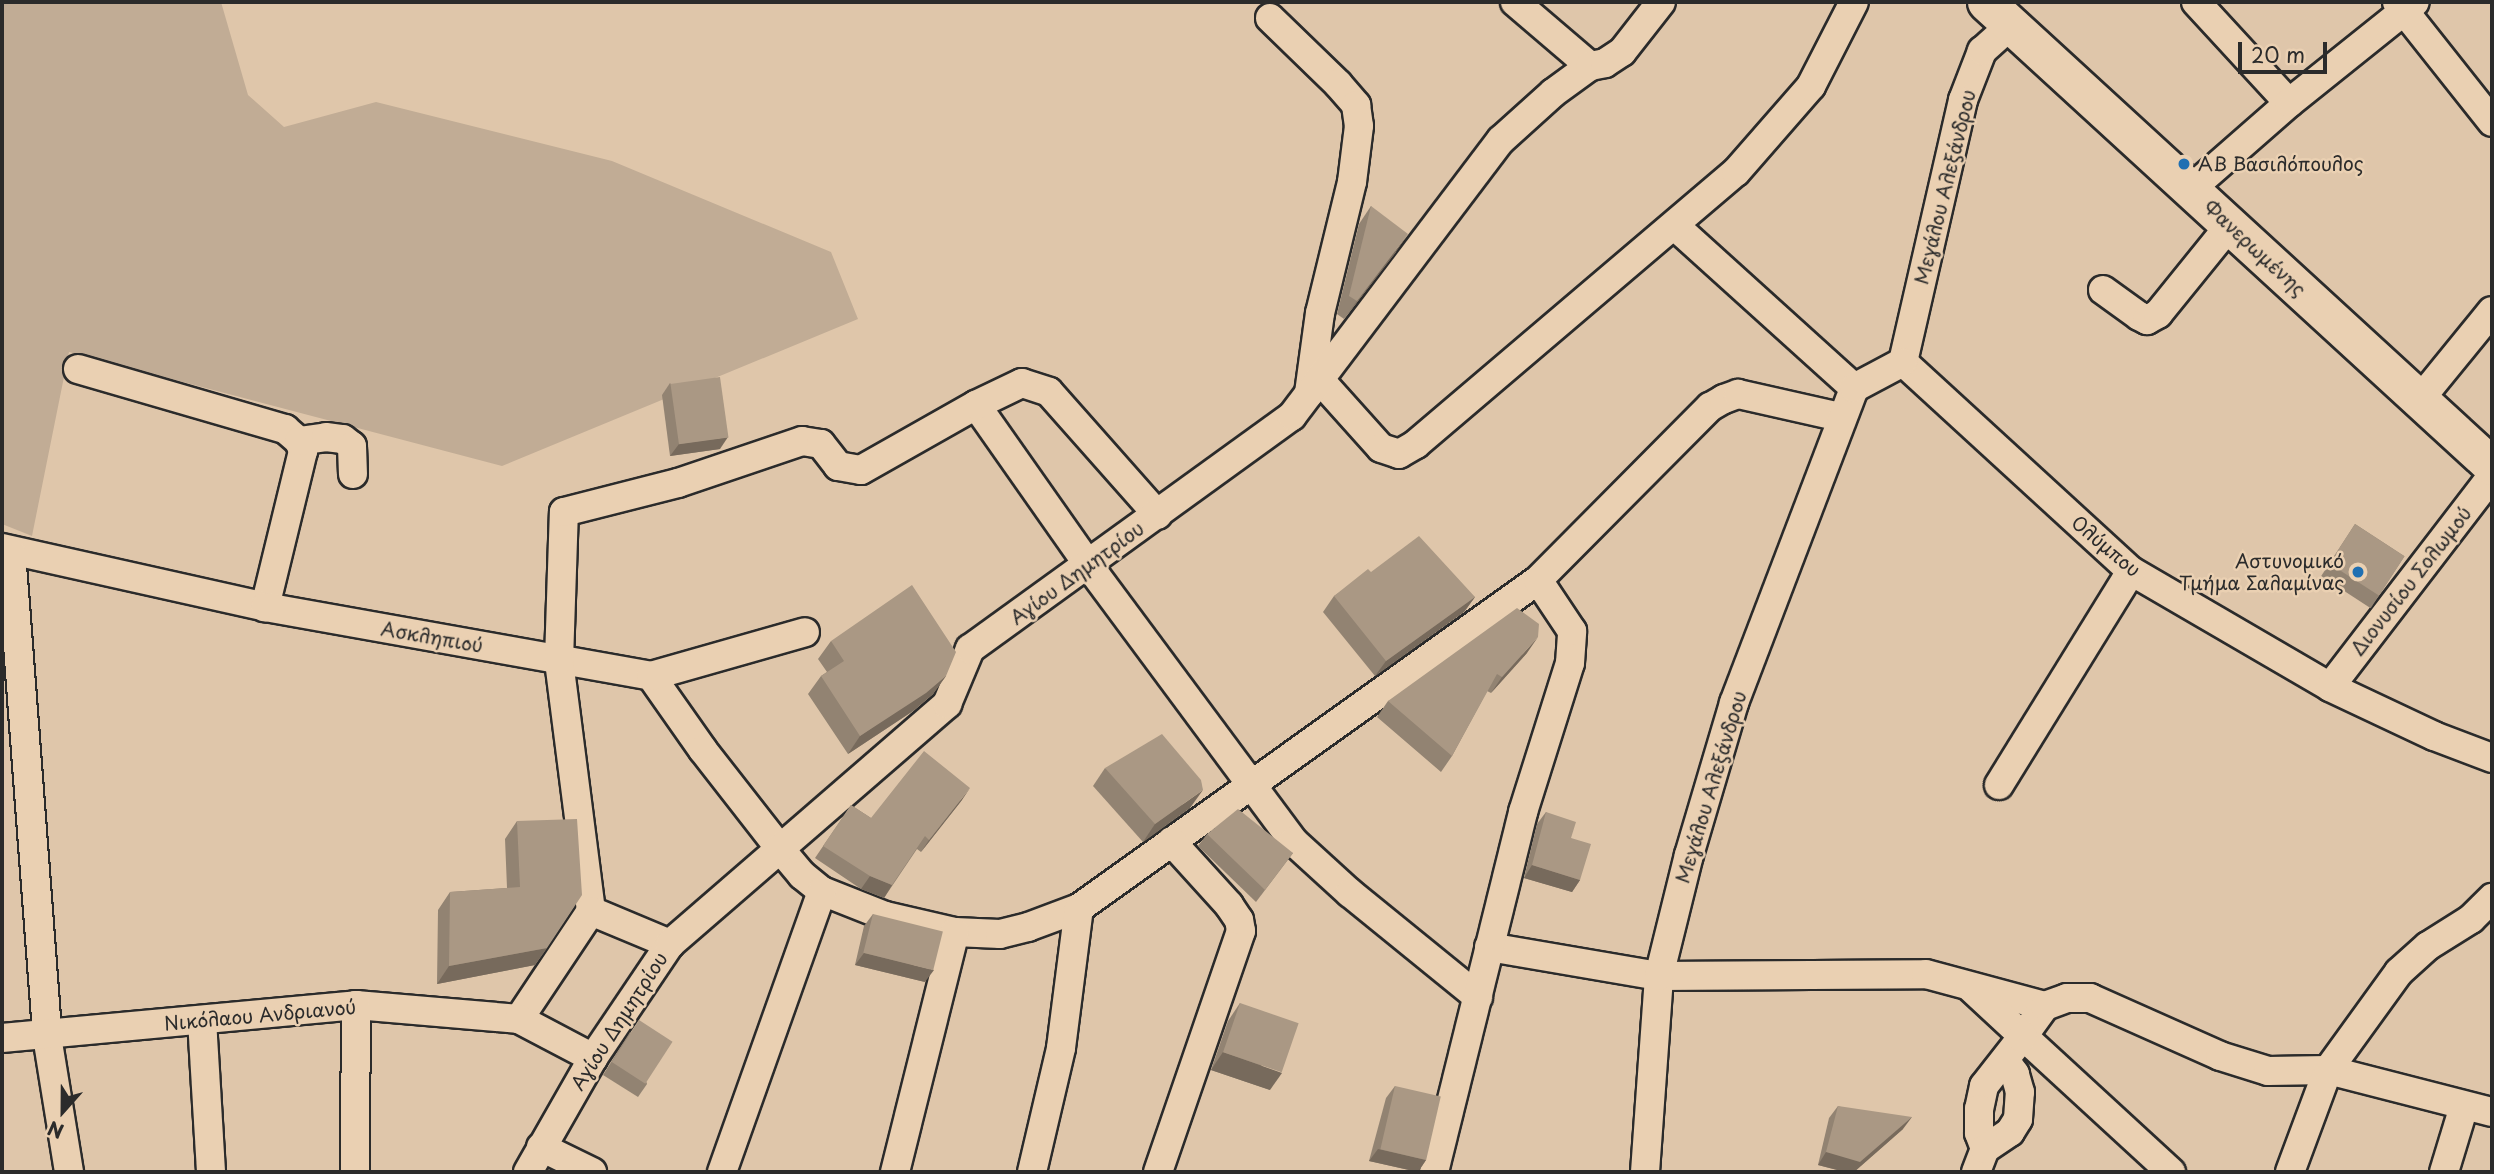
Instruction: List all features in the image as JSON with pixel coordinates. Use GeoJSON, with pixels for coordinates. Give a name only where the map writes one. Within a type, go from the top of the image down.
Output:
{"type":"FeatureCollection","features":[{"type":"Feature","properties":{"kind":"main road","name":"Φανερωμένης"},"geometry":{"type":"LineString","coordinates":[[2008,10],[2256,253],[2421,398],[2492,466]]}},
{"type":"Feature","properties":{"kind":"street","name":"Αγίου Δημητρίου"},"geometry":{"type":"LineString","coordinates":[[528,1172],[593,1058],[670,944],[947,704],[970,649],[1089,566],[1292,416],[1501,140],[1553,93],[1590,66],[1605,62],[1622,52],[1661,2]]}},
{"type":"Feature","properties":{"kind":"street"},"geometry":{"type":"LineString","coordinates":[[1270,18],[1356,105],[1359,126],[1352,182],[1320,313],[1315,388],[1381,448],[1399,454],[1453,416],[1736,172],[1811,86],[1854,2]]}},
{"type":"Feature","properties":{"kind":"street"},"geometry":{"type":"LineString","coordinates":[[2196,2],[2289,103]]}},
{"type":"Feature","properties":{"kind":"street"},"geometry":{"type":"LineString","coordinates":[[2192,188],[2406,5],[2492,122]]}},
{"type":"Feature","properties":{"kind":"street"},"geometry":{"type":"LineString","coordinates":[[1529,7],[1590,66]]}},
{"type":"Feature","properties":{"kind":"street","name":"Μεγάλου Αλεξάνδρου"},"geometry":{"type":"LineString","coordinates":[[1903,362],[1963,100],[1982,51],[2008,10]]}},
{"type":"Feature","properties":{"kind":"street"},"geometry":{"type":"LineString","coordinates":[[2103,290],[2147,320],[2158,314],[2230,225]]}},
{"type":"Feature","properties":{"kind":"street"},"geometry":{"type":"LineString","coordinates":[[1675,226],[1854,388],[1903,362]]}},
{"type":"Feature","properties":{"kind":"street"},"geometry":{"type":"LineString","coordinates":[[2421,398],[2492,311]]}},
{"type":"Feature","properties":{"kind":"street","name":"Ολύμπου"},"geometry":{"type":"LineString","coordinates":[[1903,362],[2131,571],[2330,687],[2434,736],[2492,758]]}},
{"type":"Feature","properties":{"kind":"street"},"geometry":{"type":"LineString","coordinates":[[78,369],[285,429],[299,441],[303,451],[265,607]]}},
{"type":"Feature","properties":{"kind":"street"},"geometry":{"type":"LineString","coordinates":[[593,1058],[519,1019],[591,911],[559,660],[564,512],[678,483],[802,440],[821,444],[838,466],[861,470],[976,405],[1022,383],[1049,392],[1158,515]]}},
{"type":"Feature","properties":{"kind":"street","name":"Μεγάλου Αλεξάνδρου"},"geometry":{"type":"LineString","coordinates":[[1645,1172],[1659,976],[1689,855],[1734,703],[1840,417],[1854,388]]}},
{"type":"Feature","properties":{"kind":"street"},"geometry":{"type":"LineString","coordinates":[[805,632],[651,676],[703,750],[781,850],[802,875],[822,891],[885,916],[956,932],[1000,934],[1028,927],[1079,908],[1538,580],[1710,407],[1724,398],[1738,394],[1840,417]]}},
{"type":"Feature","properties":{"kind":"street"},"geometry":{"type":"LineString","coordinates":[[976,405],[1089,566],[1293,841],[1350,893],[1478,997]]}},
{"type":"Feature","properties":{"kind":"street"},"geometry":{"type":"LineString","coordinates":[[299,441],[326,437],[343,439],[352,446],[353,474]]}},
{"type":"Feature","properties":{"kind":"street","name":"Διονυσίου Σολωμού"},"geometry":{"type":"LineString","coordinates":[[2330,687],[2492,476]]}},
{"type":"Feature","properties":{"kind":"street"},"geometry":{"type":"LineString","coordinates":[[7,550],[47,1036],[69,1172]]}},
{"type":"Feature","properties":{"kind":"street","name":"Ασκληπιού"},"geometry":{"type":"LineString","coordinates":[[7,550],[265,607],[651,676]]}},
{"type":"Feature","properties":{"kind":"street"},"geometry":{"type":"LineString","coordinates":[[1998,785],[2131,571]]}},
{"type":"Feature","properties":{"kind":"street"},"geometry":{"type":"LineString","coordinates":[[1434,1172],[1522,812],[1570,663],[1572,631],[1538,580]]}},
{"type":"Feature","properties":{"kind":"street"},"geometry":{"type":"LineString","coordinates":[[1158,1172],[1241,931],[1239,920],[1229,905],[1171,841]]}},
{"type":"Feature","properties":{"kind":"street"},"geometry":{"type":"LineString","coordinates":[[722,1172],[822,891]]}},
{"type":"Feature","properties":{"kind":"street"},"geometry":{"type":"LineString","coordinates":[[2290,1172],[2328,1070],[2399,972],[2428,946],[2482,924],[2492,898]]}},
{"type":"Feature","properties":{"kind":"street"},"geometry":{"type":"LineString","coordinates":[[1032,1172],[1061,1048],[1079,908]]}},
{"type":"Feature","properties":{"kind":"street"},"geometry":{"type":"LineString","coordinates":[[591,911],[670,944]]}},
{"type":"Feature","properties":{"kind":"street"},"geometry":{"type":"LineString","coordinates":[[895,1172],[956,932]]}},
{"type":"Feature","properties":{"kind":"street"},"geometry":{"type":"LineString","coordinates":[[1489,947],[1659,976],[1926,974],[2045,1006],[2067,999],[2090,999],[2220,1056],[2267,1071],[2328,1070],[2492,1112]]}},
{"type":"Feature","properties":{"kind":"street"},"geometry":{"type":"LineString","coordinates":[[1965,983],[2171,1172]]}},
{"type":"Feature","properties":{"kind":"street"},"geometry":{"type":"LineString","coordinates":[[355,1172],[356,1005]]}},
{"type":"Feature","properties":{"kind":"street","name":"Νικόλαου Ανδριανού"},"geometry":{"type":"LineString","coordinates":[[2,1038],[47,1036],[356,1005],[519,1019]]}},
{"type":"Feature","properties":{"kind":"street"},"geometry":{"type":"LineString","coordinates":[[1980,1161],[1979,1109],[1984,1086],[2045,1006]]}},
{"type":"Feature","properties":{"kind":"street"},"geometry":{"type":"LineString","coordinates":[[202,1020],[211,1172]]}},
{"type":"Feature","properties":{"kind":"street"},"geometry":{"type":"LineString","coordinates":[[1980,1161],[2010,1132],[2018,1119],[2020,1092],[2015,1074],[2005,1060]]}},
{"type":"Feature","properties":{"kind":"street"},"geometry":{"type":"LineString","coordinates":[[2444,1172],[2464,1106]]}},
{"type":"Feature","properties":{"kind":"street"},"geometry":{"type":"LineString","coordinates":[[541,1147],[592,1172]]}},
{"type":"Feature","properties":{"kind":"shaded area"},"geometry":{"type":"Polygon","coordinates":[[[2,2],[221,2],[248,95],[284,127],[376,102],[612,161],[831,252],[858,319],[502,466],[69,352],[32,536],[2,524],[2,2]]]}},
{"type":"Feature","properties":{"kind":"building"},"geometry":{"type":"Polygon","coordinates":[[[1371,206],[1408,234],[1357,301],[1349,296],[1371,206]]]}},
{"type":"Feature","properties":{"kind":"building"},"geometry":{"type":"Polygon","coordinates":[[[720,377],[728,437],[679,444],[670,384],[720,377]]]}},
{"type":"Feature","properties":{"kind":"building","name":"Αστυνομικό Τμήμα Σαλαμίνας"},"geometry":{"type":"Polygon","coordinates":[[[2355,524],[2404,556],[2379,596],[2329,563],[2355,524]]]}},
{"type":"Feature","properties":{"kind":"building"},"geometry":{"type":"Polygon","coordinates":[[[1419,536],[1475,597],[1386,661],[1334,596],[1368,569],[1371,572],[1419,536]]]}},
{"type":"Feature","properties":{"kind":"building"},"geometry":{"type":"Polygon","coordinates":[[[912,585],[956,652],[946,676],[926,693],[860,736],[821,676],[844,661],[831,641],[912,585]]]}},
{"type":"Feature","properties":{"kind":"building"},"geometry":{"type":"Polygon","coordinates":[[[1517,608],[1539,624],[1538,637],[1502,677],[1497,674],[1452,756],[1388,701],[1517,608]]]}},
{"type":"Feature","properties":{"kind":"building"},"geometry":{"type":"Polygon","coordinates":[[[1162,734],[1201,780],[1203,790],[1155,824],[1105,768],[1162,734]]]}},
{"type":"Feature","properties":{"kind":"building"},"geometry":{"type":"Polygon","coordinates":[[[924,751],[970,788],[929,840],[925,836],[892,885],[870,876],[823,846],[851,805],[871,818],[924,751]]]}},
{"type":"Feature","properties":{"kind":"building"},"geometry":{"type":"Polygon","coordinates":[[[1238,809],[1293,853],[1265,890],[1207,834],[1238,809]]]}},
{"type":"Feature","properties":{"kind":"building"},"geometry":{"type":"Polygon","coordinates":[[[1546,812],[1576,822],[1571,838],[1591,844],[1580,880],[1532,865],[1546,812]]]}},
{"type":"Feature","properties":{"kind":"building"},"geometry":{"type":"Polygon","coordinates":[[[577,819],[582,895],[547,948],[449,966],[450,892],[520,887],[517,821],[577,819]]]}},
{"type":"Feature","properties":{"kind":"building"},"geometry":{"type":"Polygon","coordinates":[[[873,914],[943,931],[933,970],[863,953],[873,914]]]}},
{"type":"Feature","properties":{"kind":"building"},"geometry":{"type":"Polygon","coordinates":[[[1240,1003],[1299,1023],[1282,1072],[1223,1052],[1240,1003]]]}},
{"type":"Feature","properties":{"kind":"building"},"geometry":{"type":"Polygon","coordinates":[[[639,1020],[673,1042],[645,1084],[612,1062],[639,1020]]]}},
{"type":"Feature","properties":{"kind":"building"},"geometry":{"type":"Polygon","coordinates":[[[1395,1086],[1441,1097],[1426,1160],[1380,1149],[1395,1086]]]}},
{"type":"Feature","properties":{"kind":"building"},"geometry":{"type":"Polygon","coordinates":[[[1838,1106],[1912,1117],[1860,1162],[1826,1152],[1838,1106]]]}},
{"type":"Feature","properties":{"kind":"place","name":"ΑΒ Βασιλόπουλος"},"geometry":{"type":"Point","coordinates":[2184,164]}},
{"type":"Feature","properties":{"kind":"place","name":"Αστυνομικό Τμήμα Σαλαμίνας"},"geometry":{"type":"Point","coordinates":[2358,572]}}]}
